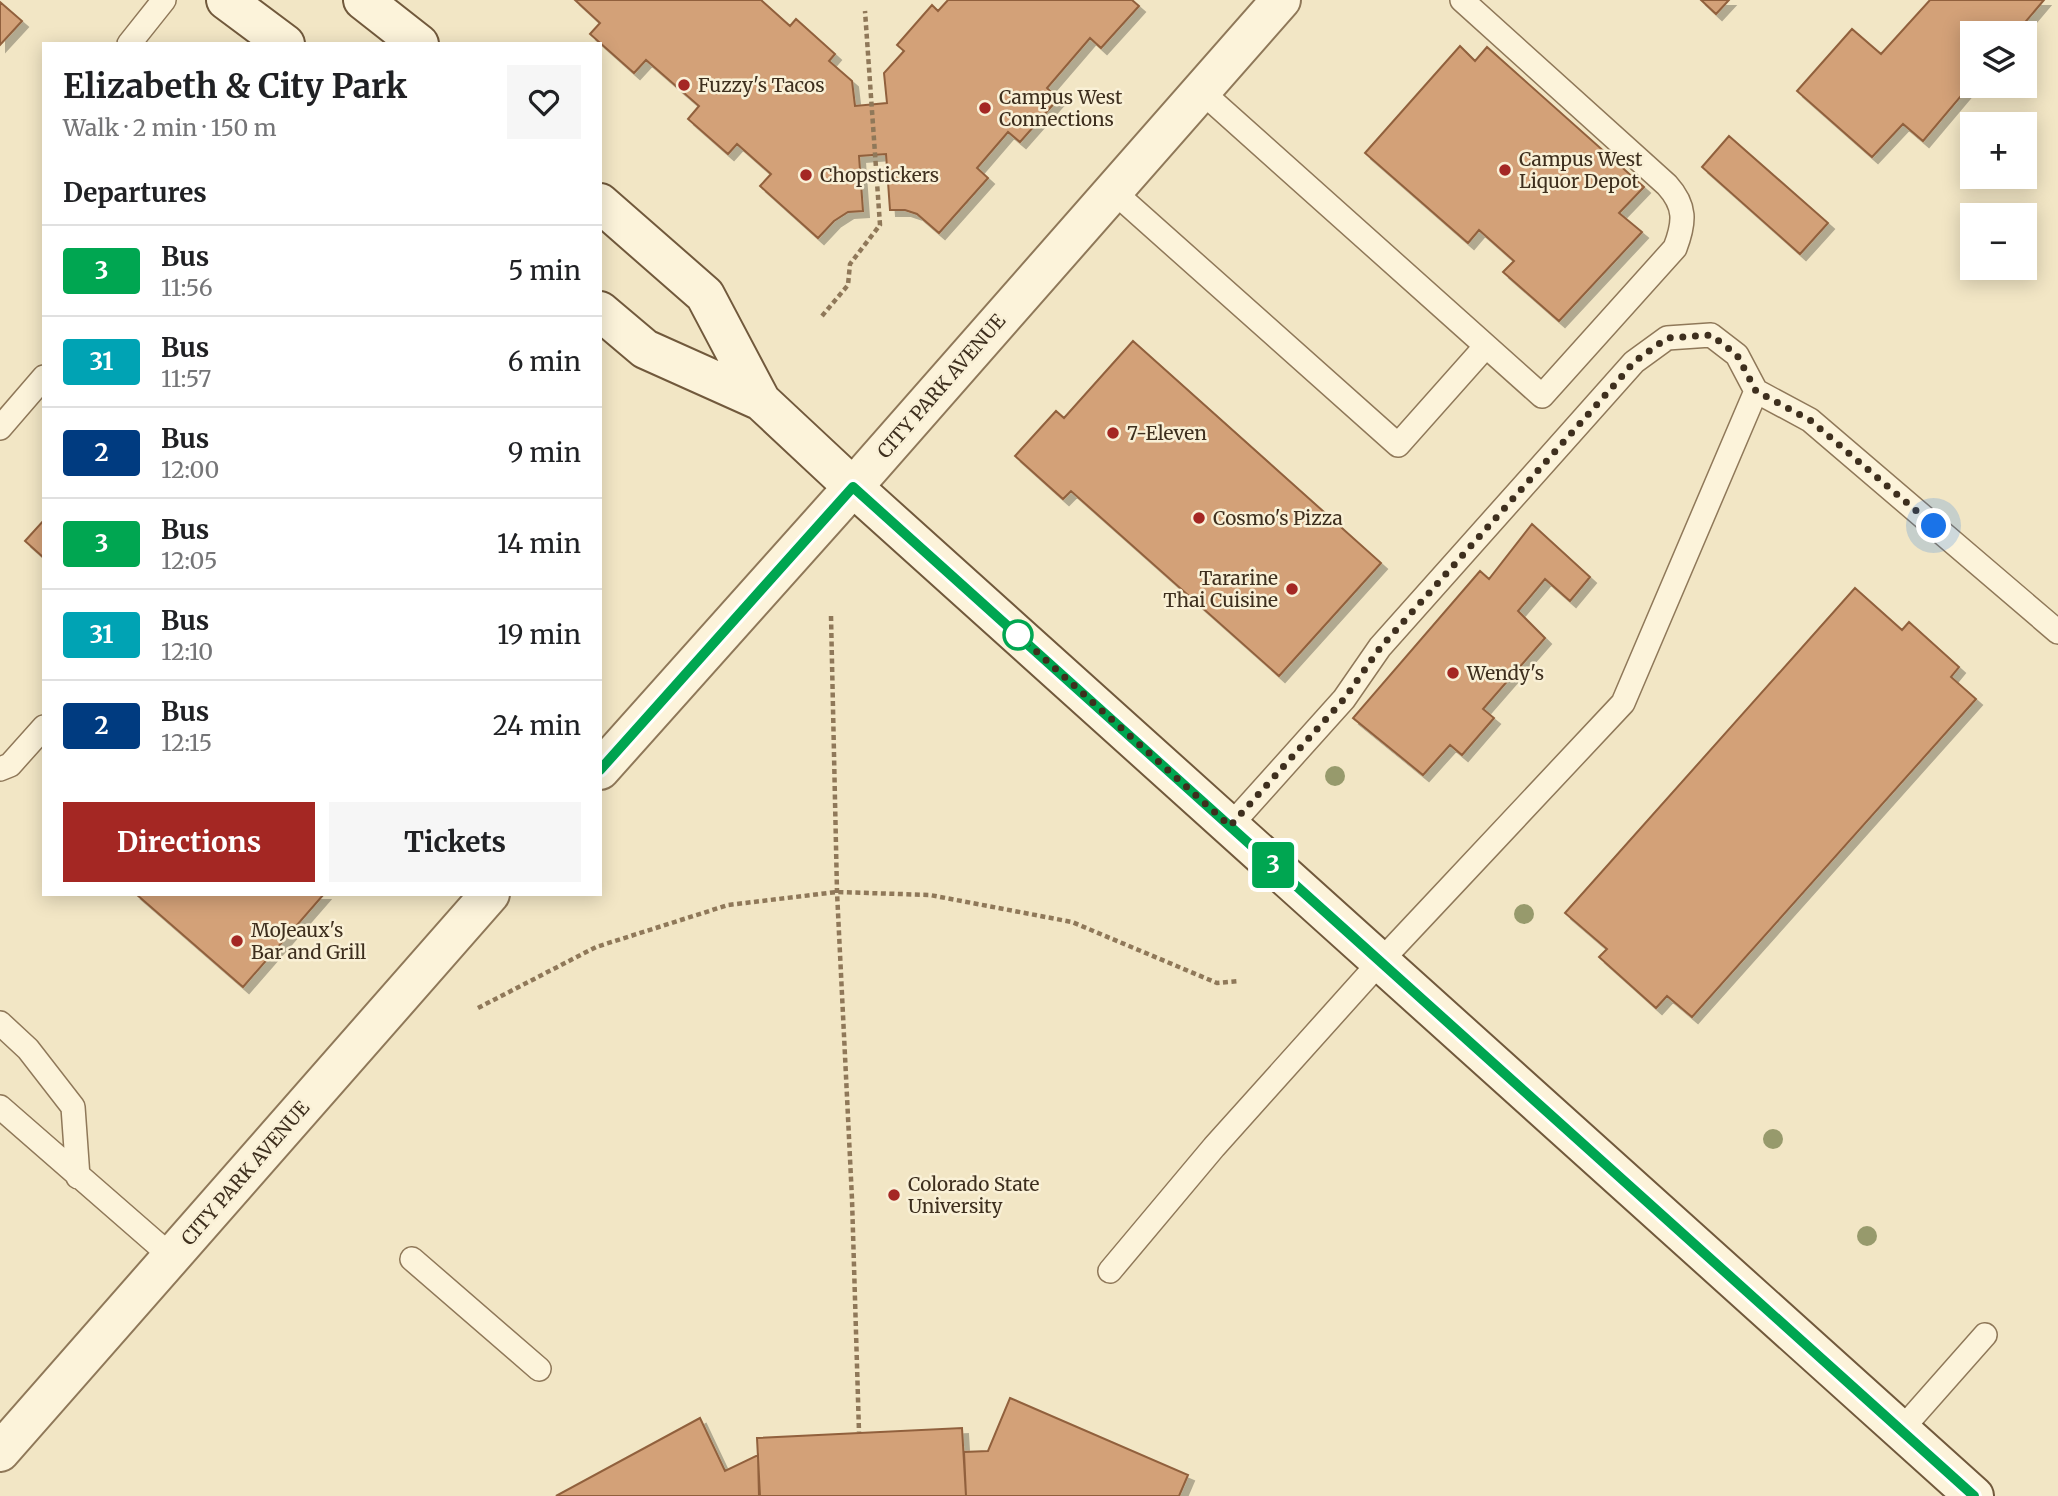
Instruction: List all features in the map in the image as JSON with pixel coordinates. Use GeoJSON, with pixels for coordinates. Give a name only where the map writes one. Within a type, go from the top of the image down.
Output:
{"type":"FeatureCollection","features":[{"type":"Feature","properties":{"kind":"main road"},"geometry":{"type":"LineString","coordinates":[[226,0],[282,42]]}},
{"type":"Feature","properties":{"kind":"main road"},"geometry":{"type":"LineString","coordinates":[[363,0],[416,42]]}},
{"type":"Feature","properties":{"kind":"main road","name":"CITY PARK AVENUE"},"geometry":{"type":"LineString","coordinates":[[602,768],[1281,0]]}},
{"type":"Feature","properties":{"kind":"main road"},"geometry":{"type":"LineString","coordinates":[[602,205],[705,295],[761,401]]}},
{"type":"Feature","properties":{"kind":"main road"},"geometry":{"type":"LineString","coordinates":[[602,313],[645,349],[761,401],[853,487],[1974,1496]]}},
{"type":"Feature","properties":{"kind":"main road","name":"CITY PARK AVENUE"},"geometry":{"type":"LineString","coordinates":[[0,1452],[489,896]]}},
{"type":"Feature","properties":{"kind":"lane"},"geometry":{"type":"LineString","coordinates":[[131,42],[164,0]]}},
{"type":"Feature","properties":{"kind":"lane"},"geometry":{"type":"LineString","coordinates":[[1200,91],[1542,396],[1675,248],[1681,234],[1682,210],[1678,197],[1667,185],[1462,0]]}},
{"type":"Feature","properties":{"kind":"lane"},"geometry":{"type":"LineString","coordinates":[[1113,191],[1398,445],[1486,346]]}},
{"type":"Feature","properties":{"kind":"lane"},"geometry":{"type":"LineString","coordinates":[[1230,826],[1344,699],[1380,648],[1634,362],[1667,338],[1711,335],[1737,355],[1756,391],[1810,420],[2058,632]]}},
{"type":"Feature","properties":{"kind":"lane"},"geometry":{"type":"LineString","coordinates":[[0,428],[42,379]]}},
{"type":"Feature","properties":{"kind":"lane"},"geometry":{"type":"LineString","coordinates":[[1110,1271],[1214,1147],[1380,962],[1623,703],[1756,391]]}},
{"type":"Feature","properties":{"kind":"lane"},"geometry":{"type":"LineString","coordinates":[[3,771],[42,729]]}},
{"type":"Feature","properties":{"kind":"lane"},"geometry":{"type":"LineString","coordinates":[[0,1023],[28,1049],[73,1107],[78,1177]]}},
{"type":"Feature","properties":{"kind":"lane"},"geometry":{"type":"LineString","coordinates":[[0,1107],[172,1257]]}},
{"type":"Feature","properties":{"kind":"lane"},"geometry":{"type":"LineString","coordinates":[[412,1259],[539,1369]]}},
{"type":"Feature","properties":{"kind":"lane"},"geometry":{"type":"LineString","coordinates":[[1901,1430],[1985,1335]]}},
{"type":"Feature","properties":{"kind":"path"},"geometry":{"type":"LineString","coordinates":[[822,316],[848,285],[850,264],[880,225],[865,11]]}},
{"type":"Feature","properties":{"kind":"path"},"geometry":{"type":"LineString","coordinates":[[831,617],[837,892],[852,1186],[859,1432]]}},
{"type":"Feature","properties":{"kind":"path"},"geometry":{"type":"LineString","coordinates":[[478,1008],[596,947],[728,905],[837,892],[930,895],[1072,922],[1217,983],[1239,981]]}},
{"type":"Feature","properties":{"kind":"building"},"geometry":{"type":"Polygon","coordinates":[[[575,0],[761,0],[790,26],[796,19],[835,54],[829,61],[852,81],[855,106],[887,103],[884,73],[904,51],[897,45],[932,5],[938,11],[948,0],[1132,0],[1139,6],[1101,48],[1090,38],[1047,88],[1058,99],[1020,142],[1008,132],[977,168],[988,178],[939,233],[917,214],[905,210],[890,210],[886,154],[859,156],[863,211],[848,212],[834,221],[818,238],[760,186],[771,174],[737,144],[728,154],[688,119],[699,106],[646,60],[634,73],[590,34],[600,23],[575,0]]]}},
{"type":"Feature","properties":{"kind":"building"},"geometry":{"type":"Polygon","coordinates":[[[1701,0],[1729,0],[1716,14],[1701,0]]]}},
{"type":"Feature","properties":{"kind":"building"},"geometry":{"type":"Polygon","coordinates":[[[1930,0],[2044,0],[2026,21],[1960,21],[1960,97],[1923,141],[1903,124],[1872,157],[1797,91],[1852,29],[1881,54],[1930,0]]]}},
{"type":"Feature","properties":{"kind":"building"},"geometry":{"type":"Polygon","coordinates":[[[0,2],[22,21],[0,45],[0,2]]]}},
{"type":"Feature","properties":{"kind":"building","name":"Campus West Liquor Depot"},"geometry":{"type":"Polygon","coordinates":[[[1460,46],[1475,61],[1487,47],[1644,187],[1619,213],[1642,232],[1559,321],[1503,272],[1514,261],[1479,230],[1468,243],[1365,153],[1460,46]]]}},
{"type":"Feature","properties":{"kind":"building"},"geometry":{"type":"Polygon","coordinates":[[[1729,136],[1828,223],[1800,254],[1702,167],[1729,136]]]}},
{"type":"Feature","properties":{"kind":"building"},"geometry":{"type":"Polygon","coordinates":[[[1133,341],[1381,563],[1279,676],[1071,491],[1063,499],[1015,456],[1056,411],[1064,418],[1133,341]]]}},
{"type":"Feature","properties":{"kind":"building"},"geometry":{"type":"Polygon","coordinates":[[[42,522],[42,556],[25,541],[42,522]]]}},
{"type":"Feature","properties":{"kind":"building","name":"Wendy's"},"geometry":{"type":"Polygon","coordinates":[[[1532,524],[1590,577],[1570,601],[1545,579],[1518,611],[1545,638],[1483,709],[1494,718],[1462,755],[1450,745],[1423,775],[1353,718],[1480,571],[1489,579],[1532,524]]]}},
{"type":"Feature","properties":{"kind":"building"},"geometry":{"type":"Polygon","coordinates":[[[1855,588],[1902,630],[1909,622],[1959,667],[1951,677],[1976,699],[1692,1017],[1667,996],[1656,1008],[1599,957],[1607,949],[1565,913],[1855,588]]]}},
{"type":"Feature","properties":{"kind":"building","name":"MoJeaux's Bar and Grill"},"geometry":{"type":"Polygon","coordinates":[[[138,896],[322,896],[243,987],[138,896]]]}},
{"type":"Feature","properties":{"kind":"building"},"geometry":{"type":"Polygon","coordinates":[[[1010,1398],[1188,1475],[1179,1496],[966,1496],[964,1452],[988,1451],[1010,1398]]]}},
{"type":"Feature","properties":{"kind":"building"},"geometry":{"type":"Polygon","coordinates":[[[700,1418],[725,1471],[758,1455],[759,1496],[556,1496],[700,1418]]]}},
{"type":"Feature","properties":{"kind":"building"},"geometry":{"type":"Polygon","coordinates":[[[962,1428],[966,1496],[760,1496],[757,1438],[962,1428]]]}},
{"type":"Feature","properties":{"kind":"bus line","name":"3"},"geometry":{"type":"LineString","coordinates":[[602,768],[853,487],[1974,1496]]}},
{"type":"Feature","properties":{"kind":"place","name":"Fuzzy's Tacos"},"geometry":{"type":"Point","coordinates":[684,85]}},
{"type":"Feature","properties":{"kind":"place","name":"Campus West Connections"},"geometry":{"type":"Point","coordinates":[985,108]}},
{"type":"Feature","properties":{"kind":"place","name":"Campus West Liquor Depot"},"geometry":{"type":"Point","coordinates":[1505,170]}},
{"type":"Feature","properties":{"kind":"place","name":"Chopstickers"},"geometry":{"type":"Point","coordinates":[806,175]}},
{"type":"Feature","properties":{"kind":"place","name":"7-Eleven"},"geometry":{"type":"Point","coordinates":[1113,433]}},
{"type":"Feature","properties":{"kind":"place","name":"Cosmo's Pizza"},"geometry":{"type":"Point","coordinates":[1199,518]}},
{"type":"Feature","properties":{"kind":"place","name":"Tararine Thai Cuisine"},"geometry":{"type":"Point","coordinates":[1292,589]}},
{"type":"Feature","properties":{"kind":"place","name":"Wendy's"},"geometry":{"type":"Point","coordinates":[1453,673]}},
{"type":"Feature","properties":{"kind":"place","name":"MoJeaux's Bar and Grill"},"geometry":{"type":"Point","coordinates":[237,941]}},
{"type":"Feature","properties":{"kind":"place","name":"Colorado State University"},"geometry":{"type":"Point","coordinates":[894,1195]}},
{"type":"Feature","properties":{"kind":"route"},"geometry":{"type":"LineString","coordinates":[[1018,635],[1230,826],[1344,699],[1380,648],[1634,362],[1667,338],[1711,335],[1737,355],[1756,391],[1810,420],[1934,526]]}}]}
